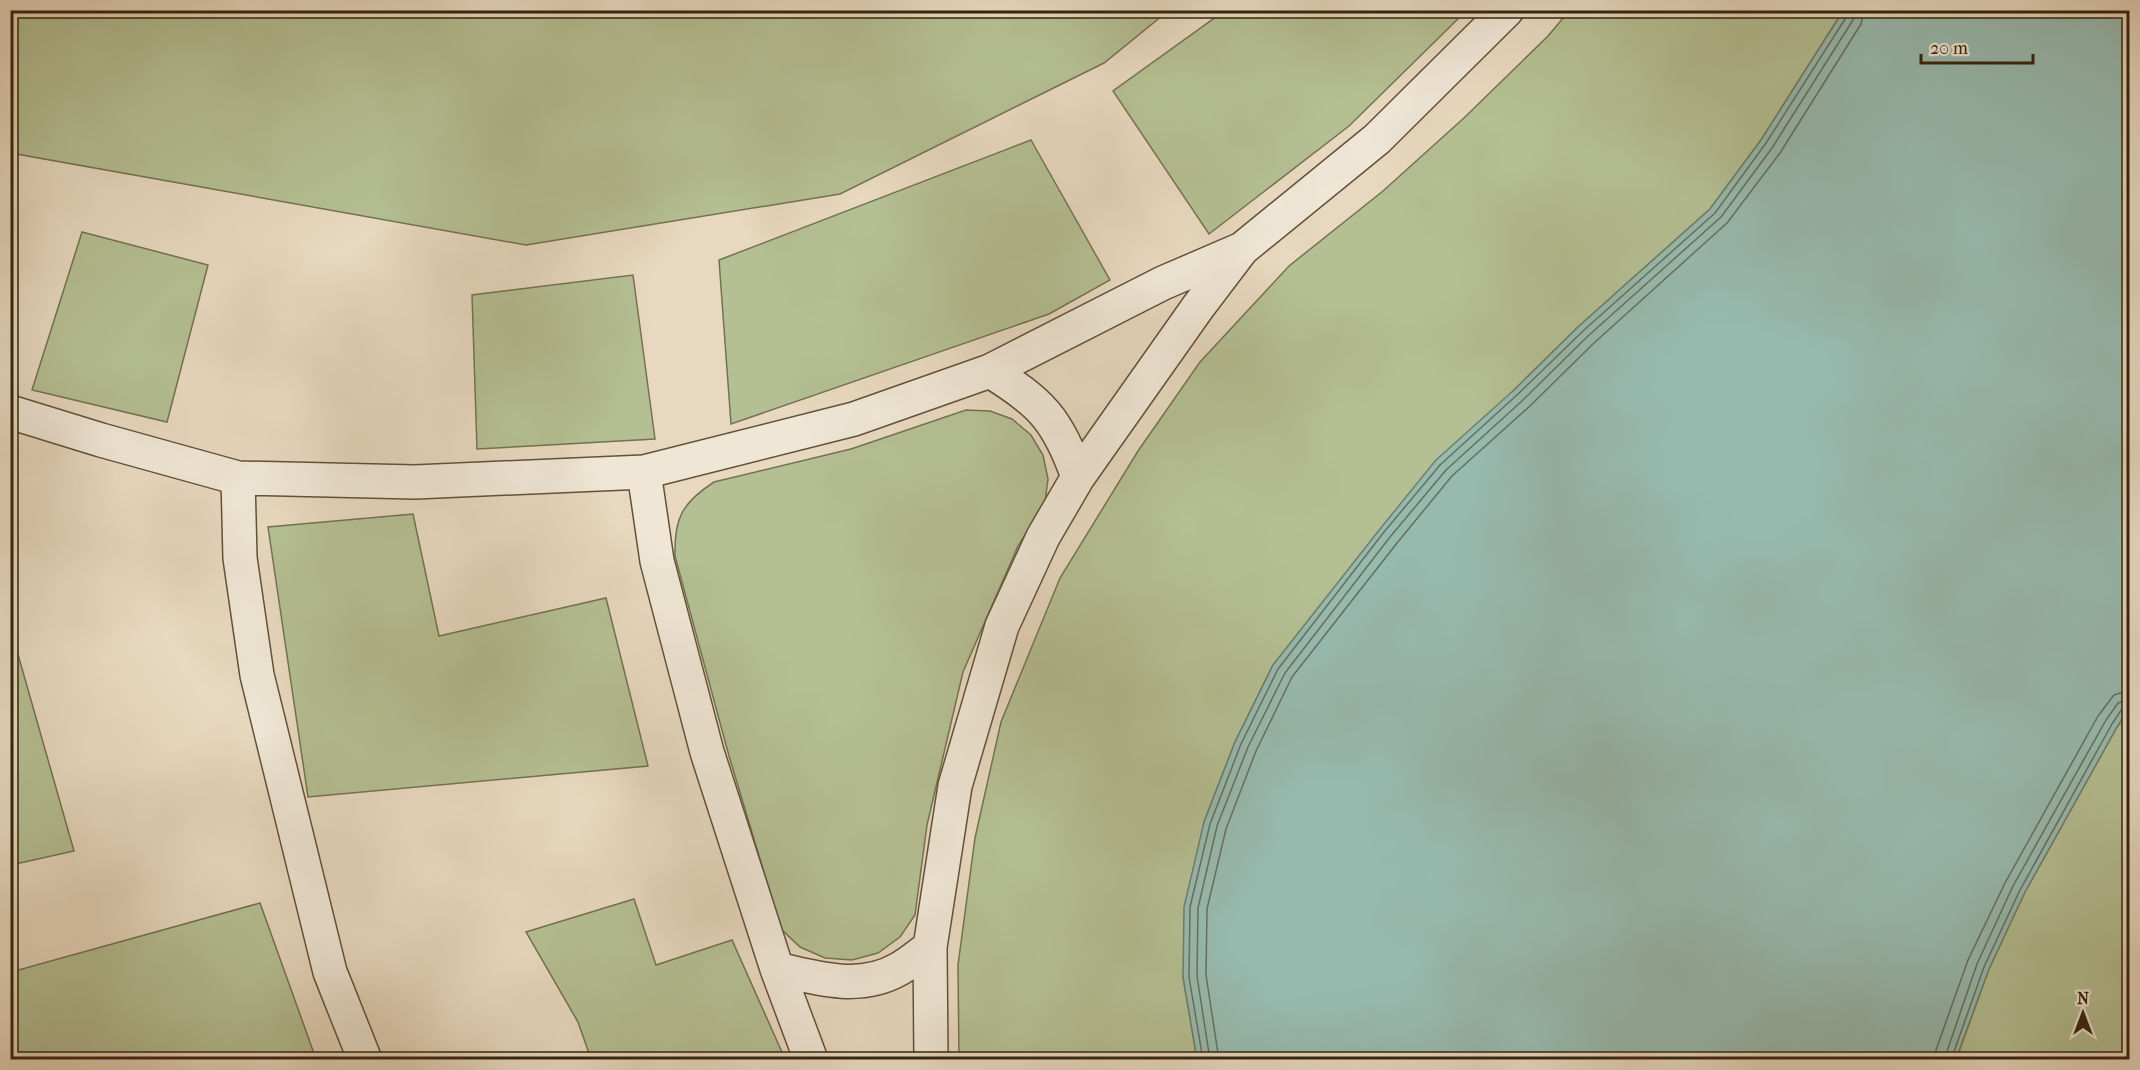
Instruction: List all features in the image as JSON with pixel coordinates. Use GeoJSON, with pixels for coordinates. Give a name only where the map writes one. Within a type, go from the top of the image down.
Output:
{"type":"FeatureCollection","features":[{"type":"Feature","properties":{"kind":"street"},"geometry":{"type":"LineString","coordinates":[[931,1059],[930,947],[955,786],[1002,626],[1043,537],[1078,477],[1198,307],[1242,249],[1377,139],[1507,10]]}},
{"type":"Feature","properties":{"kind":"street"},"geometry":{"type":"LineString","coordinates":[[10,412],[238,478],[415,482],[644,472],[854,420],[990,371],[1163,283],[1242,249]]}},
{"type":"Feature","properties":{"kind":"street"},"geometry":{"type":"LineString","coordinates":[[990,371],[1019,388],[1044,410],[1067,444],[1078,477]]}},
{"type":"Feature","properties":{"kind":"street"},"geometry":{"type":"LineString","coordinates":[[644,472],[657,561],[707,752],[777,969],[811,1059]]}},
{"type":"Feature","properties":{"kind":"street"},"geometry":{"type":"LineString","coordinates":[[238,478],[240,558],[257,675],[330,972],[365,1059]]}},
{"type":"Feature","properties":{"kind":"street"},"geometry":{"type":"LineString","coordinates":[[777,969],[823,981],[866,982],[898,970],[930,947]]}},
{"type":"Feature","properties":{"kind":"green space"},"geometry":{"type":"Polygon","coordinates":[[[10,11],[1168,11],[1104,63],[840,194],[526,245],[11,153],[10,11]]]}},
{"type":"Feature","properties":{"kind":"green space"},"geometry":{"type":"Polygon","coordinates":[[[1224,11],[1466,11],[1349,126],[1209,234],[1113,91],[1224,11]]]}},
{"type":"Feature","properties":{"kind":"green space"},"geometry":{"type":"Polygon","coordinates":[[[1569,11],[1843,11],[1761,140],[1710,209],[1578,327],[1514,390],[1273,665],[1235,742],[1204,822],[1183,977],[1197,1059],[959,1060],[958,965],[975,838],[1001,722],[1060,578],[1138,451],[1200,362],[1289,266],[1383,191],[1465,117],[1548,36],[1569,11]]]}},
{"type":"Feature","properties":{"kind":"green space"},"geometry":{"type":"Polygon","coordinates":[[[1031,140],[1110,280],[1049,314],[731,424],[719,260],[1031,140]]]}},
{"type":"Feature","properties":{"kind":"green space"},"geometry":{"type":"Polygon","coordinates":[[[82,232],[208,265],[167,422],[32,390],[82,232]]]}},
{"type":"Feature","properties":{"kind":"green space"},"geometry":{"type":"Polygon","coordinates":[[[633,275],[655,439],[477,449],[472,295],[633,275]]]}},
{"type":"Feature","properties":{"kind":"green space"},"geometry":{"type":"Polygon","coordinates":[[[966,410],[990,411],[1012,419],[1031,435],[1043,455],[1048,479],[1045,502],[1018,546],[963,672],[927,825],[915,915],[900,937],[878,953],[852,960],[825,958],[800,947],[781,929],[729,756],[675,556],[678,521],[694,497],[714,482],[851,449],[966,410]]]}},
{"type":"Feature","properties":{"kind":"green space"},"geometry":{"type":"Polygon","coordinates":[[[413,514],[439,636],[606,598],[648,766],[308,797],[268,527],[413,514]]]}},
{"type":"Feature","properties":{"kind":"green space"},"geometry":{"type":"Polygon","coordinates":[[[11,630],[74,851],[10,865],[11,630]]]}},
{"type":"Feature","properties":{"kind":"green space"},"geometry":{"type":"Polygon","coordinates":[[[2129,709],[2129,1059],[1956,1060],[1989,969],[2025,892],[2129,709]]]}},
{"type":"Feature","properties":{"kind":"green space"},"geometry":{"type":"Polygon","coordinates":[[[634,899],[656,965],[732,940],[785,1059],[591,1059],[578,1022],[526,932],[634,899]]]}},
{"type":"Feature","properties":{"kind":"green space"},"geometry":{"type":"Polygon","coordinates":[[[260,903],[316,1059],[11,1059],[11,972],[260,903]]]}},
{"type":"Feature","properties":{"kind":"water"},"geometry":{"type":"Polygon","coordinates":[[[1843,11],[2129,11],[2129,709],[2025,892],[1989,969],[1956,1059],[1197,1059],[1183,977],[1184,907],[1204,822],[1235,742],[1273,665],[1436,460],[1514,390],[1578,327],[1710,209],[1761,140],[1843,11]]]}}]}
